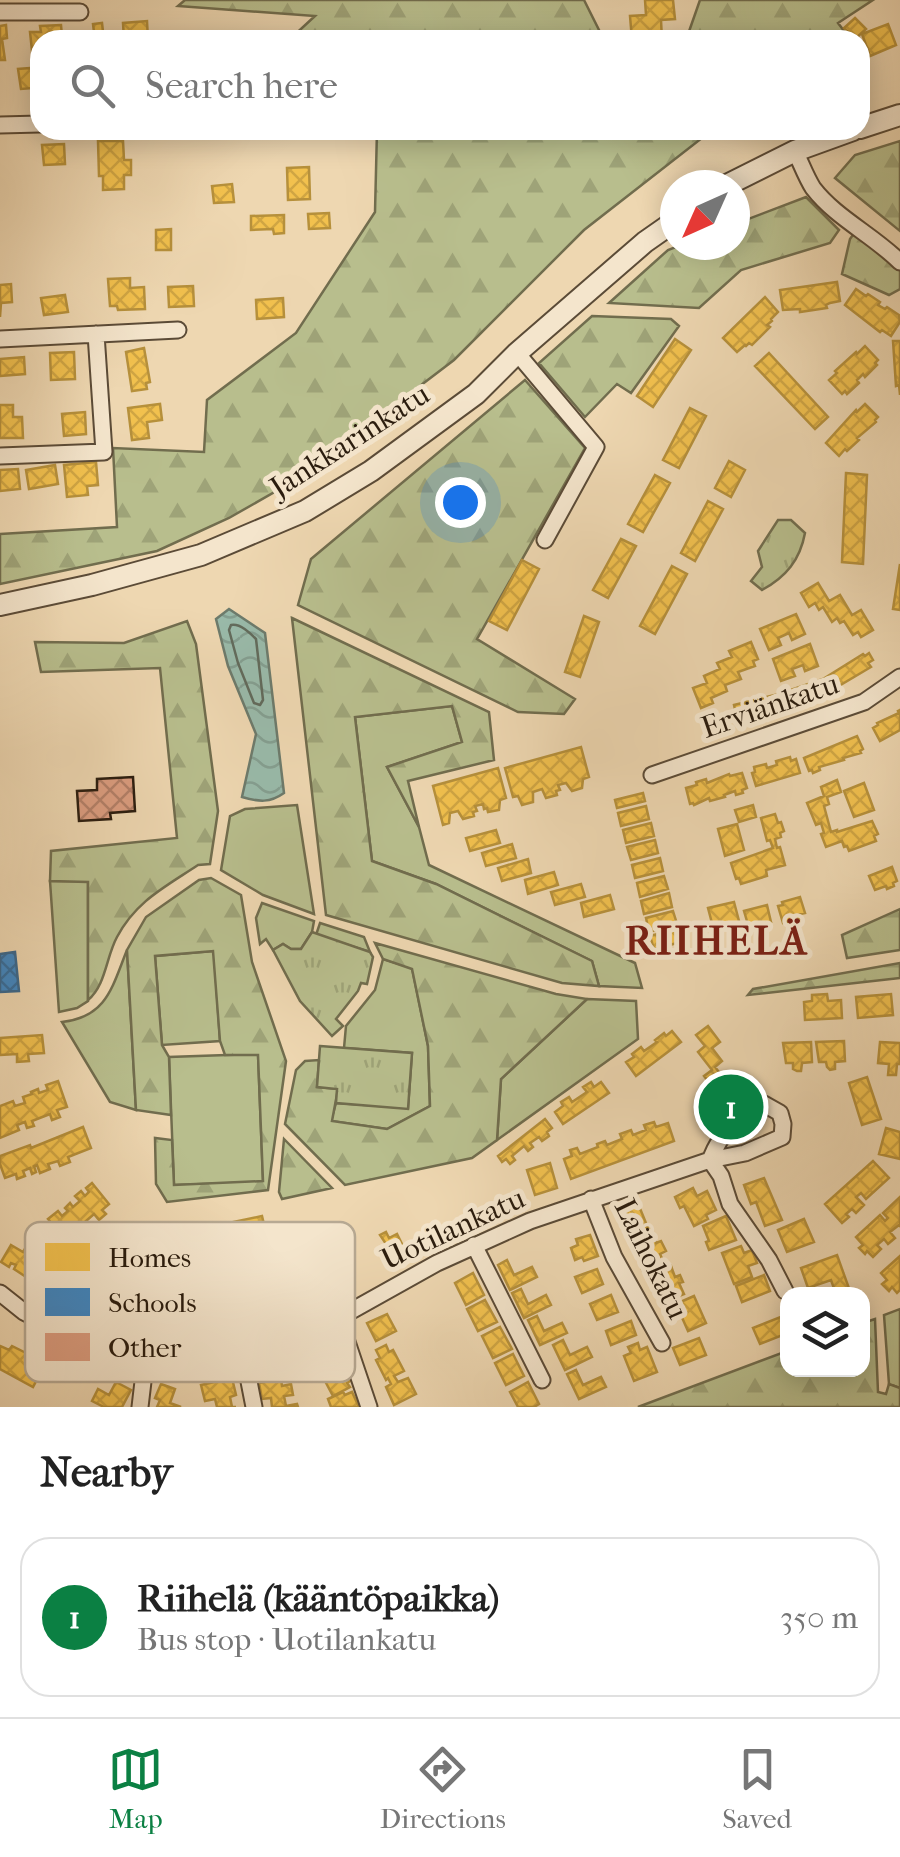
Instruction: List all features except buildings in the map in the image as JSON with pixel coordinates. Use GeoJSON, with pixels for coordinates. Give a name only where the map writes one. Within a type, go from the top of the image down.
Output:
{"type":"FeatureCollection","features":[{"type":"Feature","properties":{"kind":"street"},"geometry":{"type":"LineString","coordinates":[[0,12],[80,12]]}},
{"type":"Feature","properties":{"kind":"street"},"geometry":{"type":"LineString","coordinates":[[870,125],[900,115]]}},
{"type":"Feature","properties":{"kind":"street"},"geometry":{"type":"LineString","coordinates":[[0,125],[30,124]]}},
{"type":"Feature","properties":{"kind":"street"},"geometry":{"type":"LineString","coordinates":[[750,174],[826,140]]}},
{"type":"Feature","properties":{"kind":"street"},"geometry":{"type":"LineString","coordinates":[[795,151],[813,187],[843,218],[880,242],[900,262]]}},
{"type":"Feature","properties":{"kind":"street","name":"Jankkarinkatu"},"geometry":{"type":"LineString","coordinates":[[0,606],[201,555],[306,512],[371,471],[476,394],[516,354],[660,232]]}},
{"type":"Feature","properties":{"kind":"street"},"geometry":{"type":"LineString","coordinates":[[0,339],[178,330]]}},
{"type":"Feature","properties":{"kind":"street"},"geometry":{"type":"LineString","coordinates":[[0,456],[104,452],[96,334]]}},
{"type":"Feature","properties":{"kind":"street"},"geometry":{"type":"LineString","coordinates":[[516,354],[596,447],[545,540]]}},
{"type":"Feature","properties":{"kind":"street","name":"Erviänkatu"},"geometry":{"type":"LineString","coordinates":[[652,775],[864,702],[900,677]]}},
{"type":"Feature","properties":{"kind":"street","name":"Uotilankatu"},"geometry":{"type":"LineString","coordinates":[[355,1308],[474,1245],[591,1199],[710,1160],[745,1153],[782,1137],[780,1113],[764,1104],[750,1109],[731,1125],[710,1160]]}},
{"type":"Feature","properties":{"kind":"street"},"geometry":{"type":"LineString","coordinates":[[710,1160],[722,1176],[730,1204],[783,1287]]}},
{"type":"Feature","properties":{"kind":"street","name":"Laihokatu"},"geometry":{"type":"LineString","coordinates":[[591,1199],[614,1257],[662,1343]]}},
{"type":"Feature","properties":{"kind":"street"},"geometry":{"type":"LineString","coordinates":[[474,1245],[542,1380]]}},
{"type":"Feature","properties":{"kind":"street","name":"Uotilankatu"},"geometry":{"type":"LineString","coordinates":[[0,1293],[25,1313]]}},
{"type":"Feature","properties":{"kind":"street"},"geometry":{"type":"LineString","coordinates":[[355,1366],[369,1407]]}},
{"type":"Feature","properties":{"kind":"street"},"geometry":{"type":"LineString","coordinates":[[140,1407],[143,1382]]}},
{"type":"Feature","properties":{"kind":"street"},"geometry":{"type":"LineString","coordinates":[[249,1382],[254,1407]]}},
{"type":"Feature","properties":{"kind":"green space"},"geometry":{"type":"Polygon","coordinates":[[[185,0],[584,0],[599,30],[300,30],[315,16],[178,6],[185,0]]]}},
{"type":"Feature","properties":{"kind":"green space"},"geometry":{"type":"Polygon","coordinates":[[[700,0],[873,0],[838,23],[843,30],[690,30],[700,0]]]}},
{"type":"Feature","properties":{"kind":"green space"},"geometry":{"type":"Polygon","coordinates":[[[377,140],[699,140],[584,230],[454,360],[299,478],[229,518],[157,551],[0,584],[0,534],[117,527],[113,448],[204,452],[207,400],[296,333],[375,212],[377,140]]]}},
{"type":"Feature","properties":{"kind":"green space"},"geometry":{"type":"Polygon","coordinates":[[[900,141],[900,231],[835,178],[855,155],[900,141]]]}},
{"type":"Feature","properties":{"kind":"green space"},"geometry":{"type":"Polygon","coordinates":[[[806,197],[839,230],[830,243],[741,270],[699,308],[609,303],[660,257],[750,260],[750,218],[806,197]]]}},
{"type":"Feature","properties":{"kind":"green space"},"geometry":{"type":"Polygon","coordinates":[[[855,232],[900,270],[900,289],[889,295],[842,274],[855,232]]]}},
{"type":"Feature","properties":{"kind":"green space"},"geometry":{"type":"Polygon","coordinates":[[[592,316],[671,319],[679,326],[631,393],[617,384],[585,417],[539,363],[592,316]]]}},
{"type":"Feature","properties":{"kind":"green space"},"geometry":{"type":"Polygon","coordinates":[[[525,380],[585,448],[477,639],[575,699],[564,714],[518,712],[298,605],[311,559],[525,380]]]}},
{"type":"Feature","properties":{"kind":"green space"},"geometry":{"type":"Polygon","coordinates":[[[778,520],[791,520],[805,533],[791,567],[762,590],[751,581],[762,567],[758,551],[778,520]]]}},
{"type":"Feature","properties":{"kind":"green space"},"geometry":{"type":"Polygon","coordinates":[[[292,618],[489,712],[494,760],[408,781],[419,827],[387,767],[462,742],[452,706],[355,717],[372,861],[436,884],[592,961],[599,986],[562,983],[326,915],[292,618]]]}},
{"type":"Feature","properties":{"kind":"green space"},"geometry":{"type":"Polygon","coordinates":[[[187,621],[196,644],[218,811],[210,864],[198,865],[133,914],[117,937],[99,987],[88,1000],[88,882],[50,881],[51,851],[177,838],[160,668],[41,672],[35,642],[124,643],[187,621]]]}},
{"type":"Feature","properties":{"kind":"green space"},"geometry":{"type":"Polygon","coordinates":[[[452,706],[462,742],[387,767],[419,827],[429,865],[635,963],[642,988],[599,986],[592,961],[436,884],[372,861],[355,717],[452,706]]]}},
{"type":"Feature","properties":{"kind":"green space"},"geometry":{"type":"Polygon","coordinates":[[[297,805],[314,914],[263,895],[221,870],[230,816],[245,809],[297,805]]]}},
{"type":"Feature","properties":{"kind":"green space"},"geometry":{"type":"Polygon","coordinates":[[[211,878],[241,895],[252,962],[286,1061],[268,1190],[167,1202],[156,1184],[155,1138],[172,1140],[174,1185],[263,1181],[258,1055],[225,1055],[220,1041],[213,951],[155,956],[162,1045],[169,1057],[171,1115],[136,1110],[127,950],[146,917],[199,880],[211,878]]]}},
{"type":"Feature","properties":{"kind":"green space"},"geometry":{"type":"Polygon","coordinates":[[[50,881],[88,881],[88,1001],[59,1012],[50,881]]]}},
{"type":"Feature","properties":{"kind":"green space"},"geometry":{"type":"Polygon","coordinates":[[[262,903],[314,921],[301,949],[283,944],[273,950],[266,939],[260,944],[256,918],[262,903]]]}},
{"type":"Feature","properties":{"kind":"green space"},"geometry":{"type":"Polygon","coordinates":[[[900,909],[900,950],[847,958],[842,935],[900,909]]]}},
{"type":"Feature","properties":{"kind":"green space"},"geometry":{"type":"Polygon","coordinates":[[[320,923],[364,937],[370,952],[316,935],[320,923]]]}},
{"type":"Feature","properties":{"kind":"green space"},"geometry":{"type":"Polygon","coordinates":[[[312,932],[370,952],[373,957],[367,984],[361,983],[336,1019],[343,1026],[332,1036],[300,1001],[273,950],[283,944],[301,949],[312,932]]]}},
{"type":"Feature","properties":{"kind":"green space"},"geometry":{"type":"Polygon","coordinates":[[[375,943],[556,994],[587,999],[501,1079],[497,1140],[472,1158],[345,1185],[285,1124],[296,1070],[305,1061],[319,1060],[317,1087],[338,1089],[332,1121],[387,1129],[430,1106],[428,1046],[412,969],[383,959],[375,943]]]}},
{"type":"Feature","properties":{"kind":"green space"},"geometry":{"type":"Polygon","coordinates":[[[127,950],[136,1110],[110,1102],[62,1022],[98,1007],[112,988],[127,950]]]}},
{"type":"Feature","properties":{"kind":"green space"},"geometry":{"type":"Polygon","coordinates":[[[214,951],[220,1041],[162,1045],[155,956],[214,951]]]}},
{"type":"Feature","properties":{"kind":"green space"},"geometry":{"type":"Polygon","coordinates":[[[383,959],[412,968],[428,1046],[430,1106],[387,1129],[331,1121],[336,1103],[408,1108],[412,1053],[344,1048],[346,1026],[375,990],[383,959]]]}},
{"type":"Feature","properties":{"kind":"green space"},"geometry":{"type":"Polygon","coordinates":[[[900,963],[900,978],[748,995],[753,989],[900,963]]]}},
{"type":"Feature","properties":{"kind":"green space"},"geometry":{"type":"Polygon","coordinates":[[[587,999],[636,1001],[638,1039],[497,1140],[501,1079],[587,999]]]}},
{"type":"Feature","properties":{"kind":"green space"},"geometry":{"type":"Polygon","coordinates":[[[320,1046],[412,1053],[408,1109],[336,1103],[337,1089],[317,1087],[320,1046]]]}},
{"type":"Feature","properties":{"kind":"green space"},"geometry":{"type":"Polygon","coordinates":[[[258,1054],[263,1182],[174,1185],[169,1057],[258,1054]]]}},
{"type":"Feature","properties":{"kind":"green space"},"geometry":{"type":"Polygon","coordinates":[[[284,1139],[332,1188],[282,1199],[279,1192],[284,1139]]]}},
{"type":"Feature","properties":{"kind":"green space"},"geometry":{"type":"Polygon","coordinates":[[[900,1309],[900,1388],[889,1384],[884,1315],[900,1309]]]}},
{"type":"Feature","properties":{"kind":"green space"},"geometry":{"type":"Polygon","coordinates":[[[875,1319],[878,1392],[886,1394],[889,1384],[900,1388],[900,1407],[638,1407],[780,1354],[780,1377],[870,1377],[870,1321],[875,1319]]]}},
{"type":"Feature","properties":{"kind":"water"},"geometry":{"type":"Polygon","coordinates":[[[229,609],[265,633],[284,793],[269,800],[242,797],[256,734],[228,666],[216,619],[229,609]]]}},
{"type":"Feature","properties":{"kind":"place","name":"Riihelä (kääntöpaikka)"},"geometry":{"type":"Point","coordinates":[731,1107]}},
{"type":"Feature","properties":{"kind":"district","name":"RIIHELÄ"},"geometry":{"type":"Point","coordinates":[717,941]}}]}
